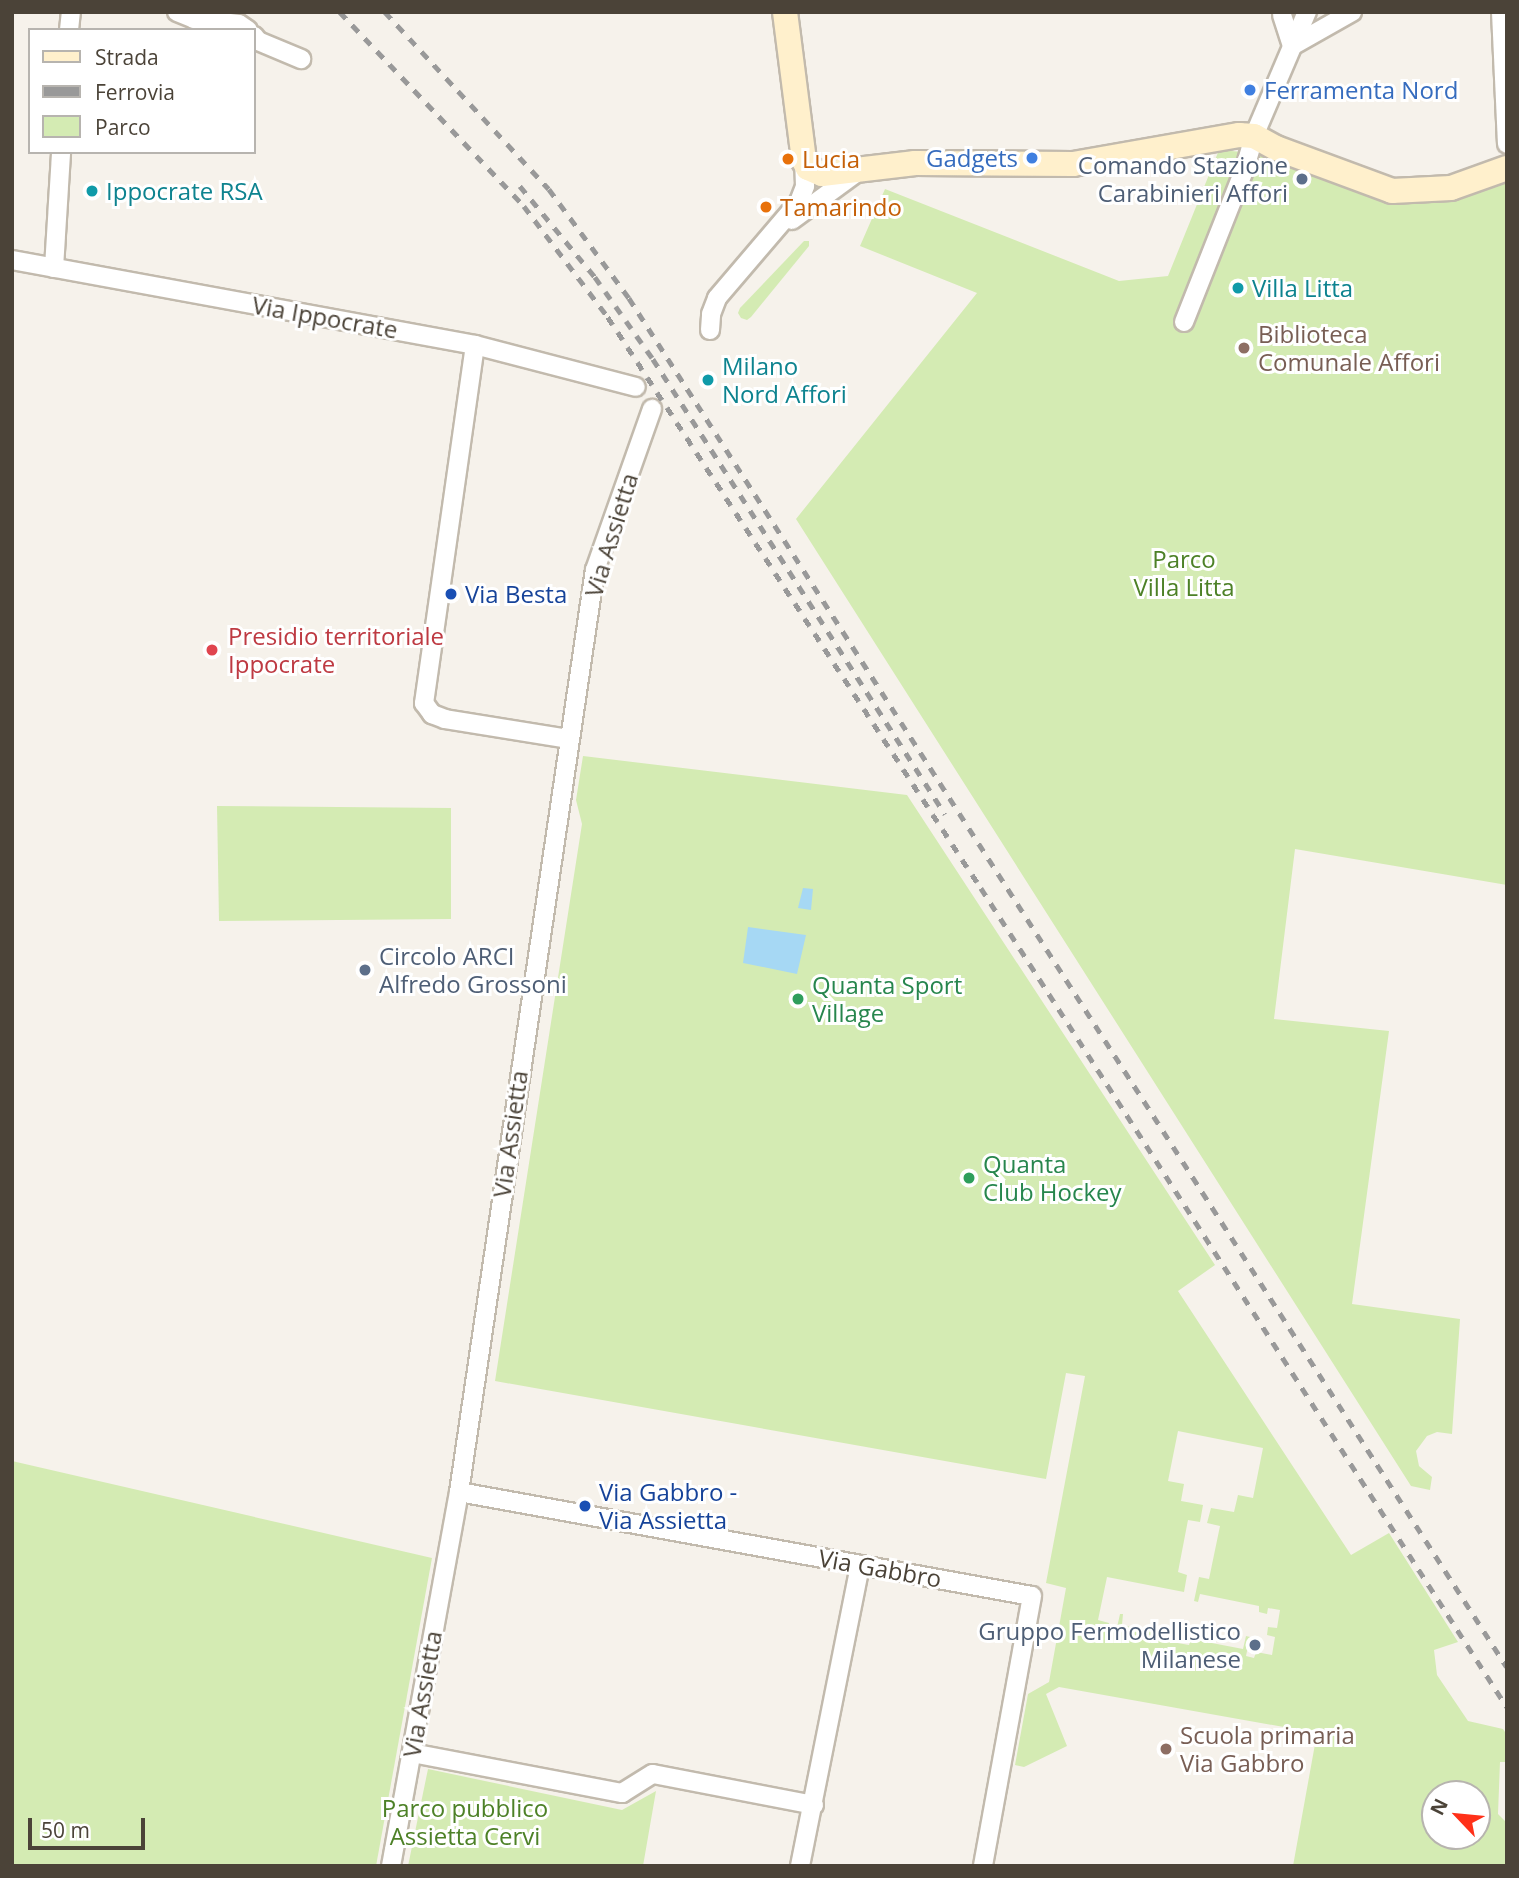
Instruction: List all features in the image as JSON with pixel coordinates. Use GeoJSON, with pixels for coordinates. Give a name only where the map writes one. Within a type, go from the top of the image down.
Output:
{"type":"FeatureCollection","features":[{"type":"Feature","properties":{"kind":"street"},"geometry":{"type":"LineString","coordinates":[[177,12],[194,19],[239,24],[245,28]]}},
{"type":"Feature","properties":{"kind":"street"},"geometry":{"type":"LineString","coordinates":[[710,330],[711,314],[717,298],[781,228],[803,194],[804,161],[785,12]]}},
{"type":"Feature","properties":{"kind":"street"},"geometry":{"type":"LineString","coordinates":[[1184,322],[1245,168],[1254,136],[1307,12]]}},
{"type":"Feature","properties":{"kind":"street"},"geometry":{"type":"LineString","coordinates":[[1501,12],[1507,144]]}},
{"type":"Feature","properties":{"kind":"street"},"geometry":{"type":"LineString","coordinates":[[1282,15],[1292,46]]}},
{"type":"Feature","properties":{"kind":"street"},"geometry":{"type":"LineString","coordinates":[[1292,46],[1348,15]]}},
{"type":"Feature","properties":{"kind":"street"},"geometry":{"type":"LineString","coordinates":[[256,38],[301,59]]}},
{"type":"Feature","properties":{"kind":"street"},"geometry":{"type":"LineString","coordinates":[[804,161],[808,168],[822,174],[863,167],[943,162],[1073,164],[1231,136],[1254,136],[1276,148],[1392,191],[1451,188],[1507,168]]}},
{"type":"Feature","properties":{"kind":"street"},"geometry":{"type":"LineString","coordinates":[[54,268],[61,154]]}},
{"type":"Feature","properties":{"kind":"street"},"geometry":{"type":"LineString","coordinates":[[781,228],[863,167]]}},
{"type":"Feature","properties":{"kind":"street","name":"Via Ippocrate"},"geometry":{"type":"LineString","coordinates":[[12,260],[475,345],[636,387]]}},
{"type":"Feature","properties":{"kind":"street"},"geometry":{"type":"LineString","coordinates":[[475,345],[424,703],[432,714],[445,719],[568,739]]}},
{"type":"Feature","properties":{"kind":"street","name":"Via Assietta"},"geometry":{"type":"LineString","coordinates":[[391,1866],[459,1492],[568,739],[596,570],[652,409]]}},
{"type":"Feature","properties":{"kind":"street","name":"Via Gabbro"},"geometry":{"type":"LineString","coordinates":[[459,1492],[1032,1596],[983,1866]]}},
{"type":"Feature","properties":{"kind":"street"},"geometry":{"type":"LineString","coordinates":[[800,1866],[860,1564]]}},
{"type":"Feature","properties":{"kind":"street"},"geometry":{"type":"LineString","coordinates":[[412,1754],[622,1793],[653,1774],[814,1805]]}},
{"type":"Feature","properties":{"kind":"green space","name":"Parco Villa Litta"},"geometry":{"type":"Polygon","coordinates":[[[1219,150],[1267,154],[1343,183],[1507,180],[1507,885],[1295,849],[1274,1019],[1389,1031],[1352,1304],[1460,1319],[1452,1434],[1437,1432],[1427,1436],[1416,1451],[1419,1466],[1432,1477],[1430,1490],[1411,1486],[796,519],[977,293],[860,246],[885,189],[1119,281],[1168,276],[1219,150]]]}},
{"type":"Feature","properties":{"kind":"green space"},"geometry":{"type":"Polygon","coordinates":[[[804,241],[809,241],[809,246],[751,317],[747,320],[741,318],[738,313],[740,308],[804,241]]]}},
{"type":"Feature","properties":{"kind":"green space","name":"Quanta Sport Village"},"geometry":{"type":"Polygon","coordinates":[[[583,756],[907,795],[1215,1265],[1178,1291],[1351,1555],[1389,1533],[1458,1642],[1434,1650],[1437,1675],[1468,1721],[1503,1729],[1507,1735],[1507,1762],[1500,1762],[1498,1814],[1507,1823],[1505,1866],[1293,1866],[1317,1733],[1059,1687],[1046,1694],[1067,1746],[1024,1767],[1015,1765],[1028,1694],[1049,1682],[1066,1588],[1046,1583],[1085,1376],[1066,1373],[1046,1479],[495,1381],[582,824],[576,800],[583,756]],[[1178,1431],[1168,1481],[1184,1484],[1181,1501],[1203,1505],[1200,1522],[1188,1520],[1178,1572],[1187,1575],[1184,1592],[1107,1577],[1098,1620],[1109,1623],[1108,1630],[1116,1632],[1120,1614],[1123,1614],[1122,1625],[1173,1636],[1172,1642],[1189,1645],[1191,1639],[1243,1649],[1246,1636],[1250,1637],[1246,1656],[1254,1658],[1256,1652],[1272,1655],[1275,1637],[1267,1635],[1268,1627],[1277,1628],[1280,1610],[1268,1608],[1267,1614],[1259,1612],[1259,1606],[1200,1594],[1198,1602],[1194,1601],[1199,1577],[1209,1579],[1220,1526],[1207,1523],[1211,1508],[1234,1512],[1238,1495],[1253,1498],[1263,1448],[1178,1431]]]}},
{"type":"Feature","properties":{"kind":"green space"},"geometry":{"type":"Polygon","coordinates":[[[217,806],[451,808],[451,919],[219,921],[217,806]]]}},
{"type":"Feature","properties":{"kind":"green space"},"geometry":{"type":"Polygon","coordinates":[[[12,1461],[432,1558],[376,1866],[12,1866],[12,1461]]]}},
{"type":"Feature","properties":{"kind":"green space","name":"Parco pubblico Assietta Cervi"},"geometry":{"type":"Polygon","coordinates":[[[428,1769],[622,1810],[656,1791],[643,1866],[408,1866],[428,1769]]]}},
{"type":"Feature","properties":{"kind":"water"},"geometry":{"type":"Polygon","coordinates":[[[803,888],[813,889],[811,910],[798,908],[803,888]]]}},
{"type":"Feature","properties":{"kind":"water","name":"Quanta Sport Village"},"geometry":{"type":"Polygon","coordinates":[[[748,927],[806,935],[797,974],[743,963],[748,927]]]}},
{"type":"Feature","properties":{"kind":"railway"},"geometry":{"type":"LineString","coordinates":[[340,12],[524,206],[608,317],[981,888],[1507,1707]]}},
{"type":"Feature","properties":{"kind":"railway"},"geometry":{"type":"LineString","coordinates":[[385,12],[549,189],[629,298],[1507,1667]]}},
{"type":"Feature","properties":{"kind":"railway"},"geometry":{"type":"LineString","coordinates":[[520,186],[595,277],[653,359],[945,814]]}},
{"type":"Feature","properties":{"kind":"place","name":"Ferramenta Nord"},"geometry":{"type":"Point","coordinates":[1250,90]}},
{"type":"Feature","properties":{"kind":"place","name":"Gadgets"},"geometry":{"type":"Point","coordinates":[1032,158]}},
{"type":"Feature","properties":{"kind":"place","name":"Lucia"},"geometry":{"type":"Point","coordinates":[788,159]}},
{"type":"Feature","properties":{"kind":"place","name":"Comando Stazione Carabinieri Affori"},"geometry":{"type":"Point","coordinates":[1302,179]}},
{"type":"Feature","properties":{"kind":"place","name":"Ippocrate RSA"},"geometry":{"type":"Point","coordinates":[92,191]}},
{"type":"Feature","properties":{"kind":"place","name":"Tamarindo"},"geometry":{"type":"Point","coordinates":[766,207]}},
{"type":"Feature","properties":{"kind":"place","name":"Villa Litta"},"geometry":{"type":"Point","coordinates":[1238,288]}},
{"type":"Feature","properties":{"kind":"place","name":"Biblioteca Comunale Affori"},"geometry":{"type":"Point","coordinates":[1244,348]}},
{"type":"Feature","properties":{"kind":"place","name":"Milano Nord Affori"},"geometry":{"type":"Point","coordinates":[708,380]}},
{"type":"Feature","properties":{"kind":"place","name":"Via Besta"},"geometry":{"type":"Point","coordinates":[451,594]}},
{"type":"Feature","properties":{"kind":"place","name":"Presidio territoriale Ippocrate"},"geometry":{"type":"Point","coordinates":[212,650]}},
{"type":"Feature","properties":{"kind":"place","name":"Circolo ARCI Alfredo Grossoni"},"geometry":{"type":"Point","coordinates":[365,970]}},
{"type":"Feature","properties":{"kind":"place","name":"Quanta Sport Village"},"geometry":{"type":"Point","coordinates":[798,999]}},
{"type":"Feature","properties":{"kind":"place","name":"Quanta Club Hockey"},"geometry":{"type":"Point","coordinates":[969,1178]}},
{"type":"Feature","properties":{"kind":"place","name":"Via Gabbro - Via Assietta"},"geometry":{"type":"Point","coordinates":[585,1506]}},
{"type":"Feature","properties":{"kind":"place","name":"Gruppo Fermodellistico Milanese"},"geometry":{"type":"Point","coordinates":[1255,1645]}},
{"type":"Feature","properties":{"kind":"place","name":"Scuola primaria Via Gabbro"},"geometry":{"type":"Point","coordinates":[1166,1749]}}]}
